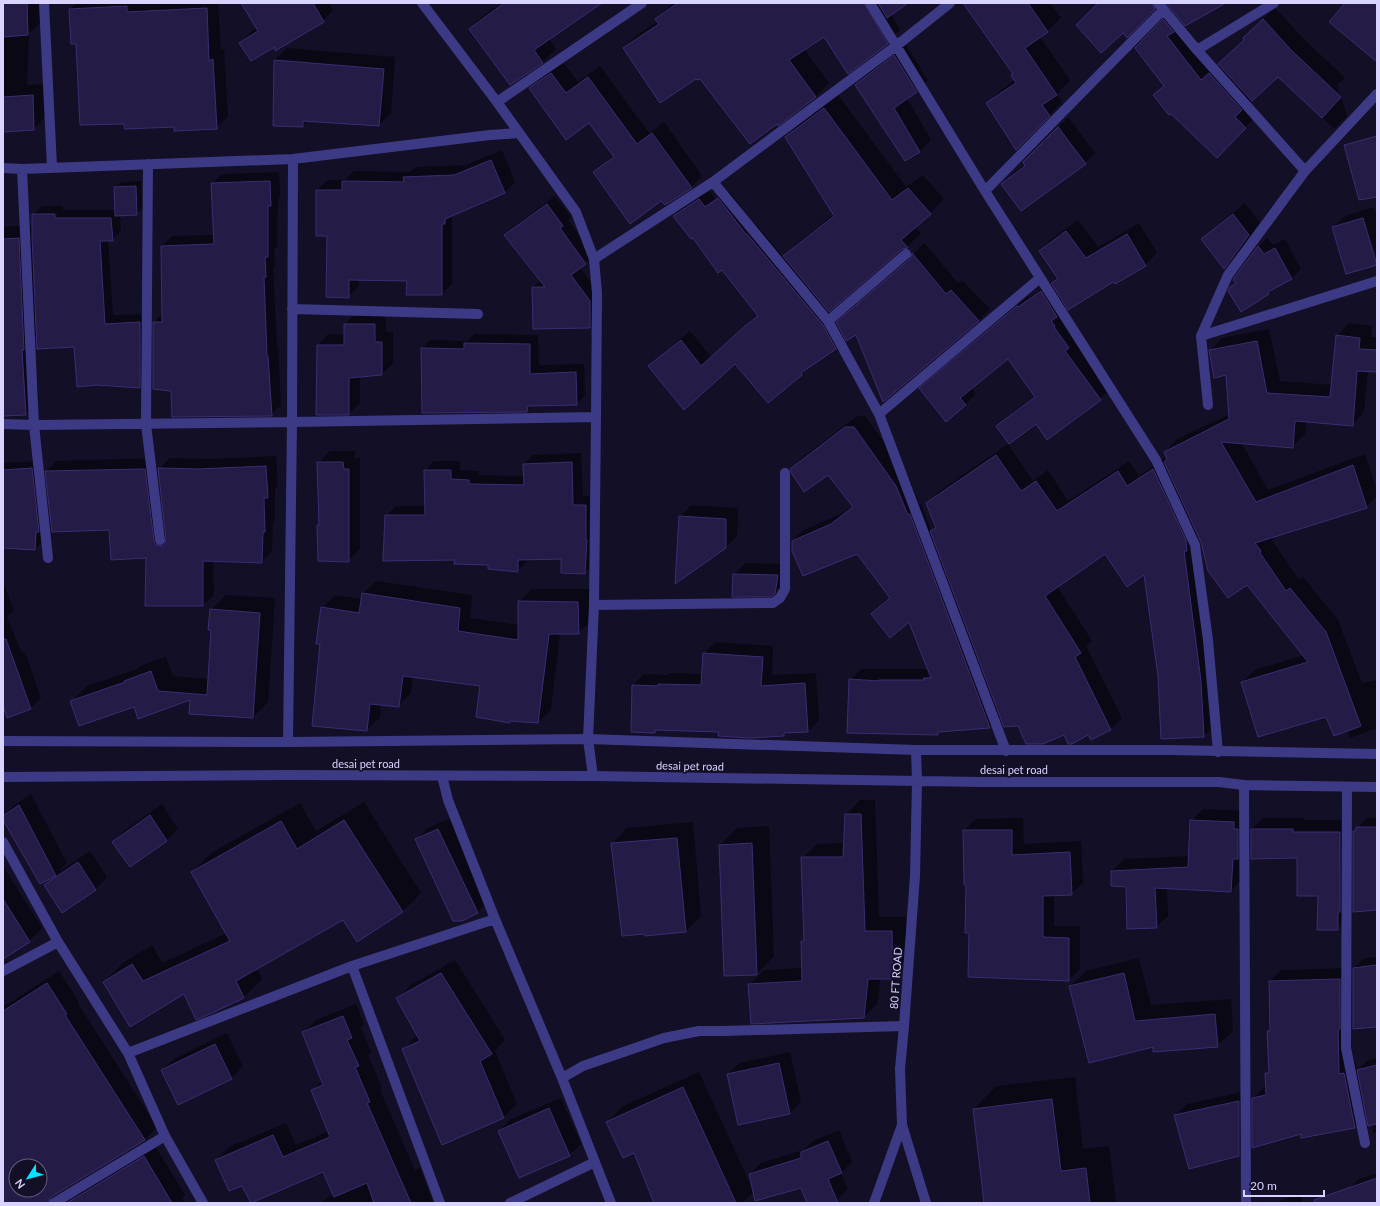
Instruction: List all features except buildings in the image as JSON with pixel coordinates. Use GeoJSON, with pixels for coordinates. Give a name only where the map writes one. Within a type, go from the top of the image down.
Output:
{"type":"FeatureCollection","features":[{"type":"Feature","properties":{"kind":"street"},"geometry":{"type":"LineString","coordinates":[[44,3],[52,167]]}},
{"type":"Feature","properties":{"kind":"street"},"geometry":{"type":"LineString","coordinates":[[422,3],[497,102],[576,212],[594,259],[597,293],[594,605],[588,739],[593,776]]}},
{"type":"Feature","properties":{"kind":"street"},"geometry":{"type":"LineString","coordinates":[[497,102],[642,3]]}},
{"type":"Feature","properties":{"kind":"street"},"geometry":{"type":"LineString","coordinates":[[870,3],[985,191],[1156,460],[1195,545],[1208,640],[1218,752]]}},
{"type":"Feature","properties":{"kind":"street"},"geometry":{"type":"LineString","coordinates":[[594,259],[712,182],[896,46],[950,3]]}},
{"type":"Feature","properties":{"kind":"street"},"geometry":{"type":"LineString","coordinates":[[1197,50],[1274,3]]}},
{"type":"Feature","properties":{"kind":"street"},"geometry":{"type":"LineString","coordinates":[[985,191],[1161,6],[1197,50],[1305,171]]}},
{"type":"Feature","properties":{"kind":"street"},"geometry":{"type":"LineString","coordinates":[[1208,405],[1201,336],[1228,275],[1305,171],[1377,94]]}},
{"type":"Feature","properties":{"kind":"street"},"geometry":{"type":"LineString","coordinates":[[3,168],[22,169],[293,159],[490,135],[519,133]]}},
{"type":"Feature","properties":{"kind":"street"},"geometry":{"type":"LineString","coordinates":[[288,742],[292,422],[293,159]]}},
{"type":"Feature","properties":{"kind":"street"},"geometry":{"type":"LineString","coordinates":[[148,164],[146,424],[160,540]]}},
{"type":"Feature","properties":{"kind":"street"},"geometry":{"type":"LineString","coordinates":[[22,169],[34,425],[48,558]]}},
{"type":"Feature","properties":{"kind":"street"},"geometry":{"type":"LineString","coordinates":[[712,182],[828,321],[879,414],[1006,751]]}},
{"type":"Feature","properties":{"kind":"street"},"geometry":{"type":"LineString","coordinates":[[828,321],[906,254]]}},
{"type":"Feature","properties":{"kind":"street"},"geometry":{"type":"LineString","coordinates":[[879,414],[1040,278]]}},
{"type":"Feature","properties":{"kind":"street"},"geometry":{"type":"LineString","coordinates":[[1201,336],[1377,280]]}},
{"type":"Feature","properties":{"kind":"street"},"geometry":{"type":"LineString","coordinates":[[292,309],[478,314]]}},
{"type":"Feature","properties":{"kind":"street"},"geometry":{"type":"LineString","coordinates":[[3,424],[146,424],[596,417]]}},
{"type":"Feature","properties":{"kind":"street"},"geometry":{"type":"LineString","coordinates":[[594,605],[774,603],[780,598],[785,589],[785,473]]}},
{"type":"Feature","properties":{"kind":"street","name":"desai pet road"},"geometry":{"type":"LineString","coordinates":[[3,741],[288,742],[588,739],[916,750],[1170,750],[1377,754]]}},
{"type":"Feature","properties":{"kind":"street","name":"80 FT ROAD"},"geometry":{"type":"LineString","coordinates":[[874,1203],[902,1125],[900,1069],[915,876],[917,781],[916,750]]}},
{"type":"Feature","properties":{"kind":"street","name":"desai pet road"},"geometry":{"type":"LineString","coordinates":[[3,776],[593,776],[917,781],[1219,782],[1244,785],[1377,787]]}},
{"type":"Feature","properties":{"kind":"street"},"geometry":{"type":"LineString","coordinates":[[442,776],[448,800],[495,919],[562,1078],[611,1203]]}},
{"type":"Feature","properties":{"kind":"street"},"geometry":{"type":"LineString","coordinates":[[1244,785],[1246,1203]]}},
{"type":"Feature","properties":{"kind":"street"},"geometry":{"type":"LineString","coordinates":[[1347,787],[1346,1048],[1365,1143]]}},
{"type":"Feature","properties":{"kind":"street"},"geometry":{"type":"LineString","coordinates":[[3,842],[58,942],[128,1053],[165,1136],[203,1203]]}},
{"type":"Feature","properties":{"kind":"street"},"geometry":{"type":"LineString","coordinates":[[128,1053],[352,966],[495,919]]}},
{"type":"Feature","properties":{"kind":"street"},"geometry":{"type":"LineString","coordinates":[[3,971],[58,942]]}},
{"type":"Feature","properties":{"kind":"street"},"geometry":{"type":"LineString","coordinates":[[352,966],[440,1203]]}},
{"type":"Feature","properties":{"kind":"street"},"geometry":{"type":"LineString","coordinates":[[562,1078],[583,1066],[664,1038],[699,1030],[723,1031],[904,1026]]}},
{"type":"Feature","properties":{"kind":"street"},"geometry":{"type":"LineString","coordinates":[[902,1125],[926,1203]]}},
{"type":"Feature","properties":{"kind":"street"},"geometry":{"type":"LineString","coordinates":[[54,1203],[165,1136]]}},
{"type":"Feature","properties":{"kind":"street"},"geometry":{"type":"LineString","coordinates":[[510,1203],[595,1162]]}}]}
